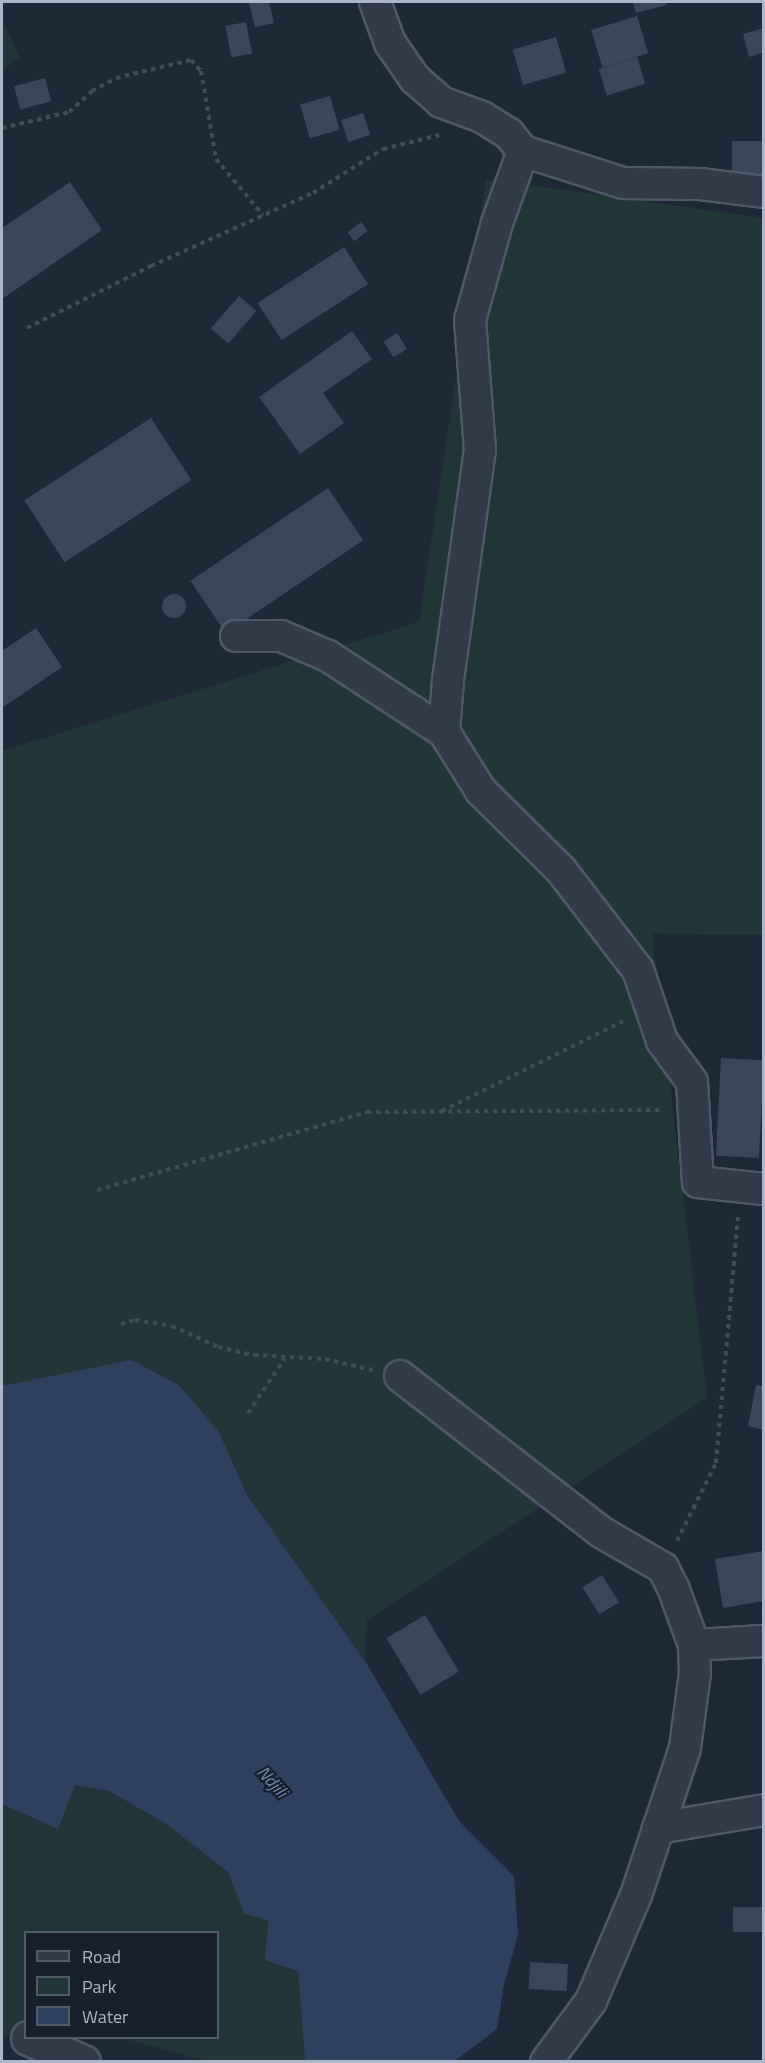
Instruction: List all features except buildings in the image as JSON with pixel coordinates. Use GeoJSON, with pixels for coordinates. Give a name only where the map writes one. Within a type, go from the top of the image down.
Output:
{"type":"FeatureCollection","features":[{"type":"Feature","properties":{"kind":"street"},"geometry":{"type":"LineString","coordinates":[[375,2],[390,43],[415,79],[441,102],[482,117],[508,134],[523,151],[623,183],[700,184],[764,192]]}},
{"type":"Feature","properties":{"kind":"street"},"geometry":{"type":"LineString","coordinates":[[444,732],[448,680],[480,450],[470,320],[497,223],[523,151]]}},
{"type":"Feature","properties":{"kind":"street"},"geometry":{"type":"LineString","coordinates":[[236,636],[281,636],[328,656],[444,732],[481,790],[561,870],[638,970],[662,1041],[692,1082],[698,1182],[752,1187]]}},
{"type":"Feature","properties":{"kind":"street"},"geometry":{"type":"LineString","coordinates":[[400,1376],[601,1532],[663,1568],[674,1590],[694,1645],[695,1673],[685,1748],[636,1895],[591,2001],[546,2061]]}},
{"type":"Feature","properties":{"kind":"street"},"geometry":{"type":"LineString","coordinates":[[694,1645],[764,1641]]}},
{"type":"Feature","properties":{"kind":"street"},"geometry":{"type":"LineString","coordinates":[[658,1828],[764,1810]]}},
{"type":"Feature","properties":{"kind":"street"},"geometry":{"type":"LineString","coordinates":[[2,2026],[24,2036]]}},
{"type":"Feature","properties":{"kind":"street"},"geometry":{"type":"LineString","coordinates":[[32,2039],[83,2061]]}},
{"type":"Feature","properties":{"kind":"path"},"geometry":{"type":"LineString","coordinates":[[2,128],[69,112],[92,91],[116,78],[191,60],[201,71],[216,159],[263,215]]}},
{"type":"Feature","properties":{"kind":"path"},"geometry":{"type":"LineString","coordinates":[[27,328],[151,266],[313,193],[383,149],[444,133]]}},
{"type":"Feature","properties":{"kind":"path"},"geometry":{"type":"LineString","coordinates":[[441,1111],[650,1008]]}},
{"type":"Feature","properties":{"kind":"path"},"geometry":{"type":"LineString","coordinates":[[97,1190],[367,1112],[693,1110]]}},
{"type":"Feature","properties":{"kind":"path"},"geometry":{"type":"LineString","coordinates":[[663,1568],[716,1463],[752,1187]]}},
{"type":"Feature","properties":{"kind":"path"},"geometry":{"type":"LineString","coordinates":[[121,1324],[135,1320],[172,1326],[219,1347],[254,1355],[326,1359],[400,1376]]}},
{"type":"Feature","properties":{"kind":"path"},"geometry":{"type":"LineString","coordinates":[[248,1413],[285,1357]]}},
{"type":"Feature","properties":{"kind":"green space"},"geometry":{"type":"Polygon","coordinates":[[[2,18],[19,57],[2,71],[2,18]]]}},
{"type":"Feature","properties":{"kind":"green space"},"geometry":{"type":"Polygon","coordinates":[[[486,179],[763,218],[763,935],[652,934],[707,1398],[367,1620],[365,1661],[247,1495],[219,1432],[2,1387],[2,751],[419,622],[486,179]]]}},
{"type":"Feature","properties":{"kind":"green space"},"geometry":{"type":"Polygon","coordinates":[[[75,1785],[109,1791],[166,1824],[228,1872],[245,1913],[268,1920],[265,1950],[298,1971],[305,2061],[208,2061],[126,2039],[219,2039],[219,1931],[24,1931],[24,2026],[2,2038],[2,1804],[58,1828],[75,1785]]]}},
{"type":"Feature","properties":{"kind":"water","name":"Ndjili"},"geometry":{"type":"Polygon","coordinates":[[[131,1360],[179,1385],[219,1432],[247,1495],[365,1661],[459,1821],[514,1876],[518,1935],[504,1984],[497,2029],[455,2061],[305,2061],[298,1971],[265,1960],[268,1920],[244,1914],[228,1872],[166,1824],[109,1791],[75,1785],[58,1829],[2,1804],[2,1386],[131,1360]]]}}]}
